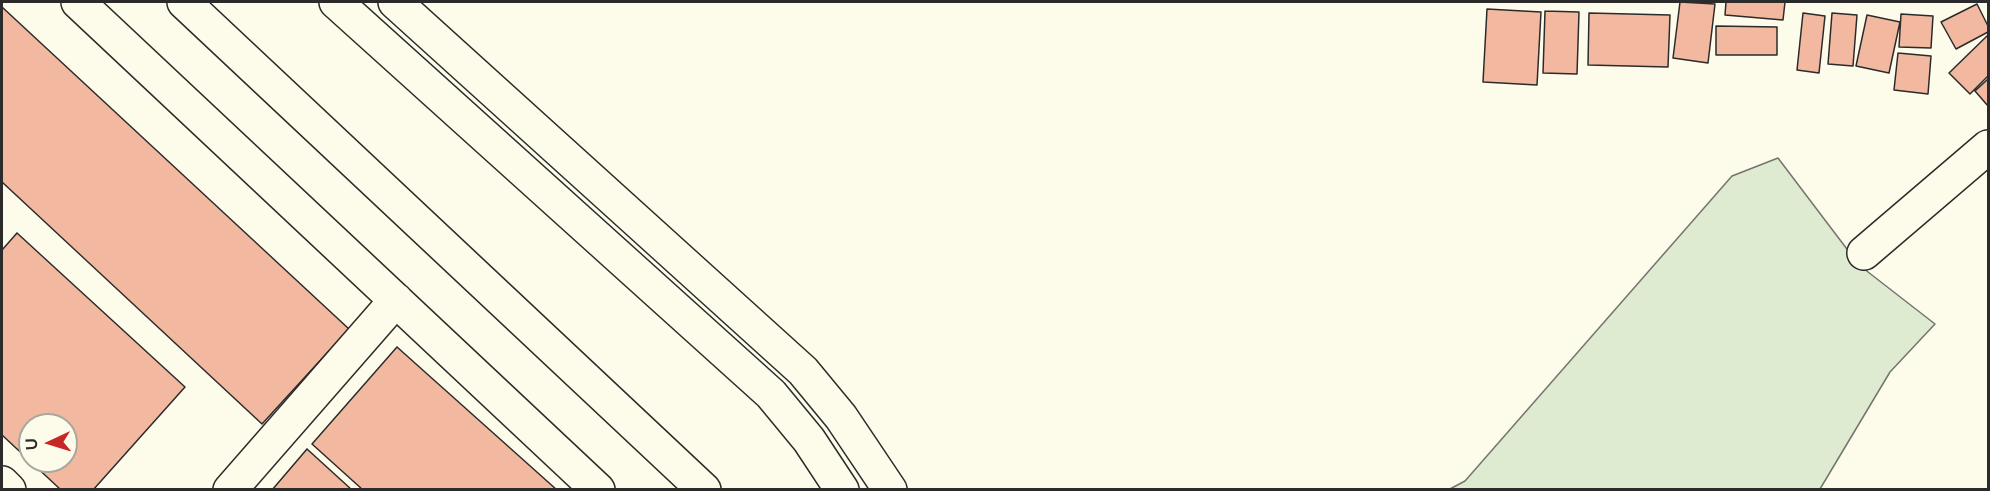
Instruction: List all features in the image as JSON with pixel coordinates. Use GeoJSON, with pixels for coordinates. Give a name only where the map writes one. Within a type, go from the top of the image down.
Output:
{"type":"FeatureCollection","features":[{"type":"Feature","properties":{"kind":"main road"},"geometry":{"type":"LineString","coordinates":[[78,2],[598,489]]}},
{"type":"Feature","properties":{"kind":"main road"},"geometry":{"type":"LineString","coordinates":[[336,2],[771,394],[809,440],[842,489]]}},
{"type":"Feature","properties":{"kind":"main road"},"geometry":{"type":"LineString","coordinates":[[395,2],[803,371],[841,417],[890,489]]}},
{"type":"Feature","properties":{"kind":"main road"},"geometry":{"type":"LineString","coordinates":[[196,7],[704,489]]}},
{"type":"Feature","properties":{"kind":"main road"},"geometry":{"type":"LineString","coordinates":[[1864,253],[1989,147]]}},
{"type":"Feature","properties":{"kind":"main road"},"geometry":{"type":"LineString","coordinates":[[230,489],[396,300]]}},
{"type":"Feature","properties":{"kind":"main road"},"geometry":{"type":"LineString","coordinates":[[2,483],[9,489]]}},
{"type":"Feature","properties":{"kind":"green space"},"geometry":{"type":"Polygon","coordinates":[[[1778,158],[1859,265],[1935,324],[1890,372],[1820,489],[1448,490],[1465,481],[1732,176],[1778,158]]]}},
{"type":"Feature","properties":{"kind":"building"},"geometry":{"type":"Polygon","coordinates":[[[1680,2],[1715,4],[1708,63],[1673,58],[1680,2]]]}},
{"type":"Feature","properties":{"kind":"building"},"geometry":{"type":"Polygon","coordinates":[[[1726,2],[1785,2],[1783,20],[1725,15],[1726,2]]]}},
{"type":"Feature","properties":{"kind":"building"},"geometry":{"type":"Polygon","coordinates":[[[1977,4],[1988,26],[1988,32],[1956,49],[1941,22],[1977,4]]]}},
{"type":"Feature","properties":{"kind":"building"},"geometry":{"type":"Polygon","coordinates":[[[2,7],[349,329],[262,424],[2,182],[2,7]]]}},
{"type":"Feature","properties":{"kind":"building"},"geometry":{"type":"Polygon","coordinates":[[[1487,9],[1541,12],[1537,85],[1483,82],[1487,9]]]}},
{"type":"Feature","properties":{"kind":"building"},"geometry":{"type":"Polygon","coordinates":[[[1545,11],[1579,12],[1577,74],[1543,73],[1545,11]]]}},
{"type":"Feature","properties":{"kind":"building"},"geometry":{"type":"Polygon","coordinates":[[[1589,13],[1670,15],[1668,67],[1588,65],[1589,13]]]}},
{"type":"Feature","properties":{"kind":"building"},"geometry":{"type":"Polygon","coordinates":[[[1803,13],[1825,16],[1819,73],[1797,70],[1803,13]]]}},
{"type":"Feature","properties":{"kind":"building"},"geometry":{"type":"Polygon","coordinates":[[[1832,13],[1857,15],[1853,66],[1828,64],[1832,13]]]}},
{"type":"Feature","properties":{"kind":"building"},"geometry":{"type":"Polygon","coordinates":[[[1901,14],[1933,16],[1931,48],[1899,47],[1901,14]]]}},
{"type":"Feature","properties":{"kind":"building"},"geometry":{"type":"Polygon","coordinates":[[[1867,15],[1900,22],[1889,73],[1856,66],[1867,15]]]}},
{"type":"Feature","properties":{"kind":"building"},"geometry":{"type":"Polygon","coordinates":[[[1716,26],[1777,27],[1777,55],[1716,55],[1716,26]]]}},
{"type":"Feature","properties":{"kind":"building"},"geometry":{"type":"Polygon","coordinates":[[[1988,35],[1988,76],[1970,94],[1949,73],[1988,35]]]}},
{"type":"Feature","properties":{"kind":"building"},"geometry":{"type":"Polygon","coordinates":[[[1898,53],[1931,56],[1928,94],[1894,90],[1898,53]]]}},
{"type":"Feature","properties":{"kind":"building"},"geometry":{"type":"Polygon","coordinates":[[[1988,79],[1988,106],[1975,91],[1988,79]]]}},
{"type":"Feature","properties":{"kind":"building"},"geometry":{"type":"Polygon","coordinates":[[[17,233],[185,387],[93,490],[61,490],[43,473],[78,473],[78,413],[18,413],[18,450],[2,435],[2,250],[17,233]]]}},
{"type":"Feature","properties":{"kind":"building"},"geometry":{"type":"Polygon","coordinates":[[[397,347],[557,490],[363,490],[312,444],[397,347]]]}},
{"type":"Feature","properties":{"kind":"building"},"geometry":{"type":"Polygon","coordinates":[[[307,449],[352,490],[272,490],[307,449]]]}}]}
